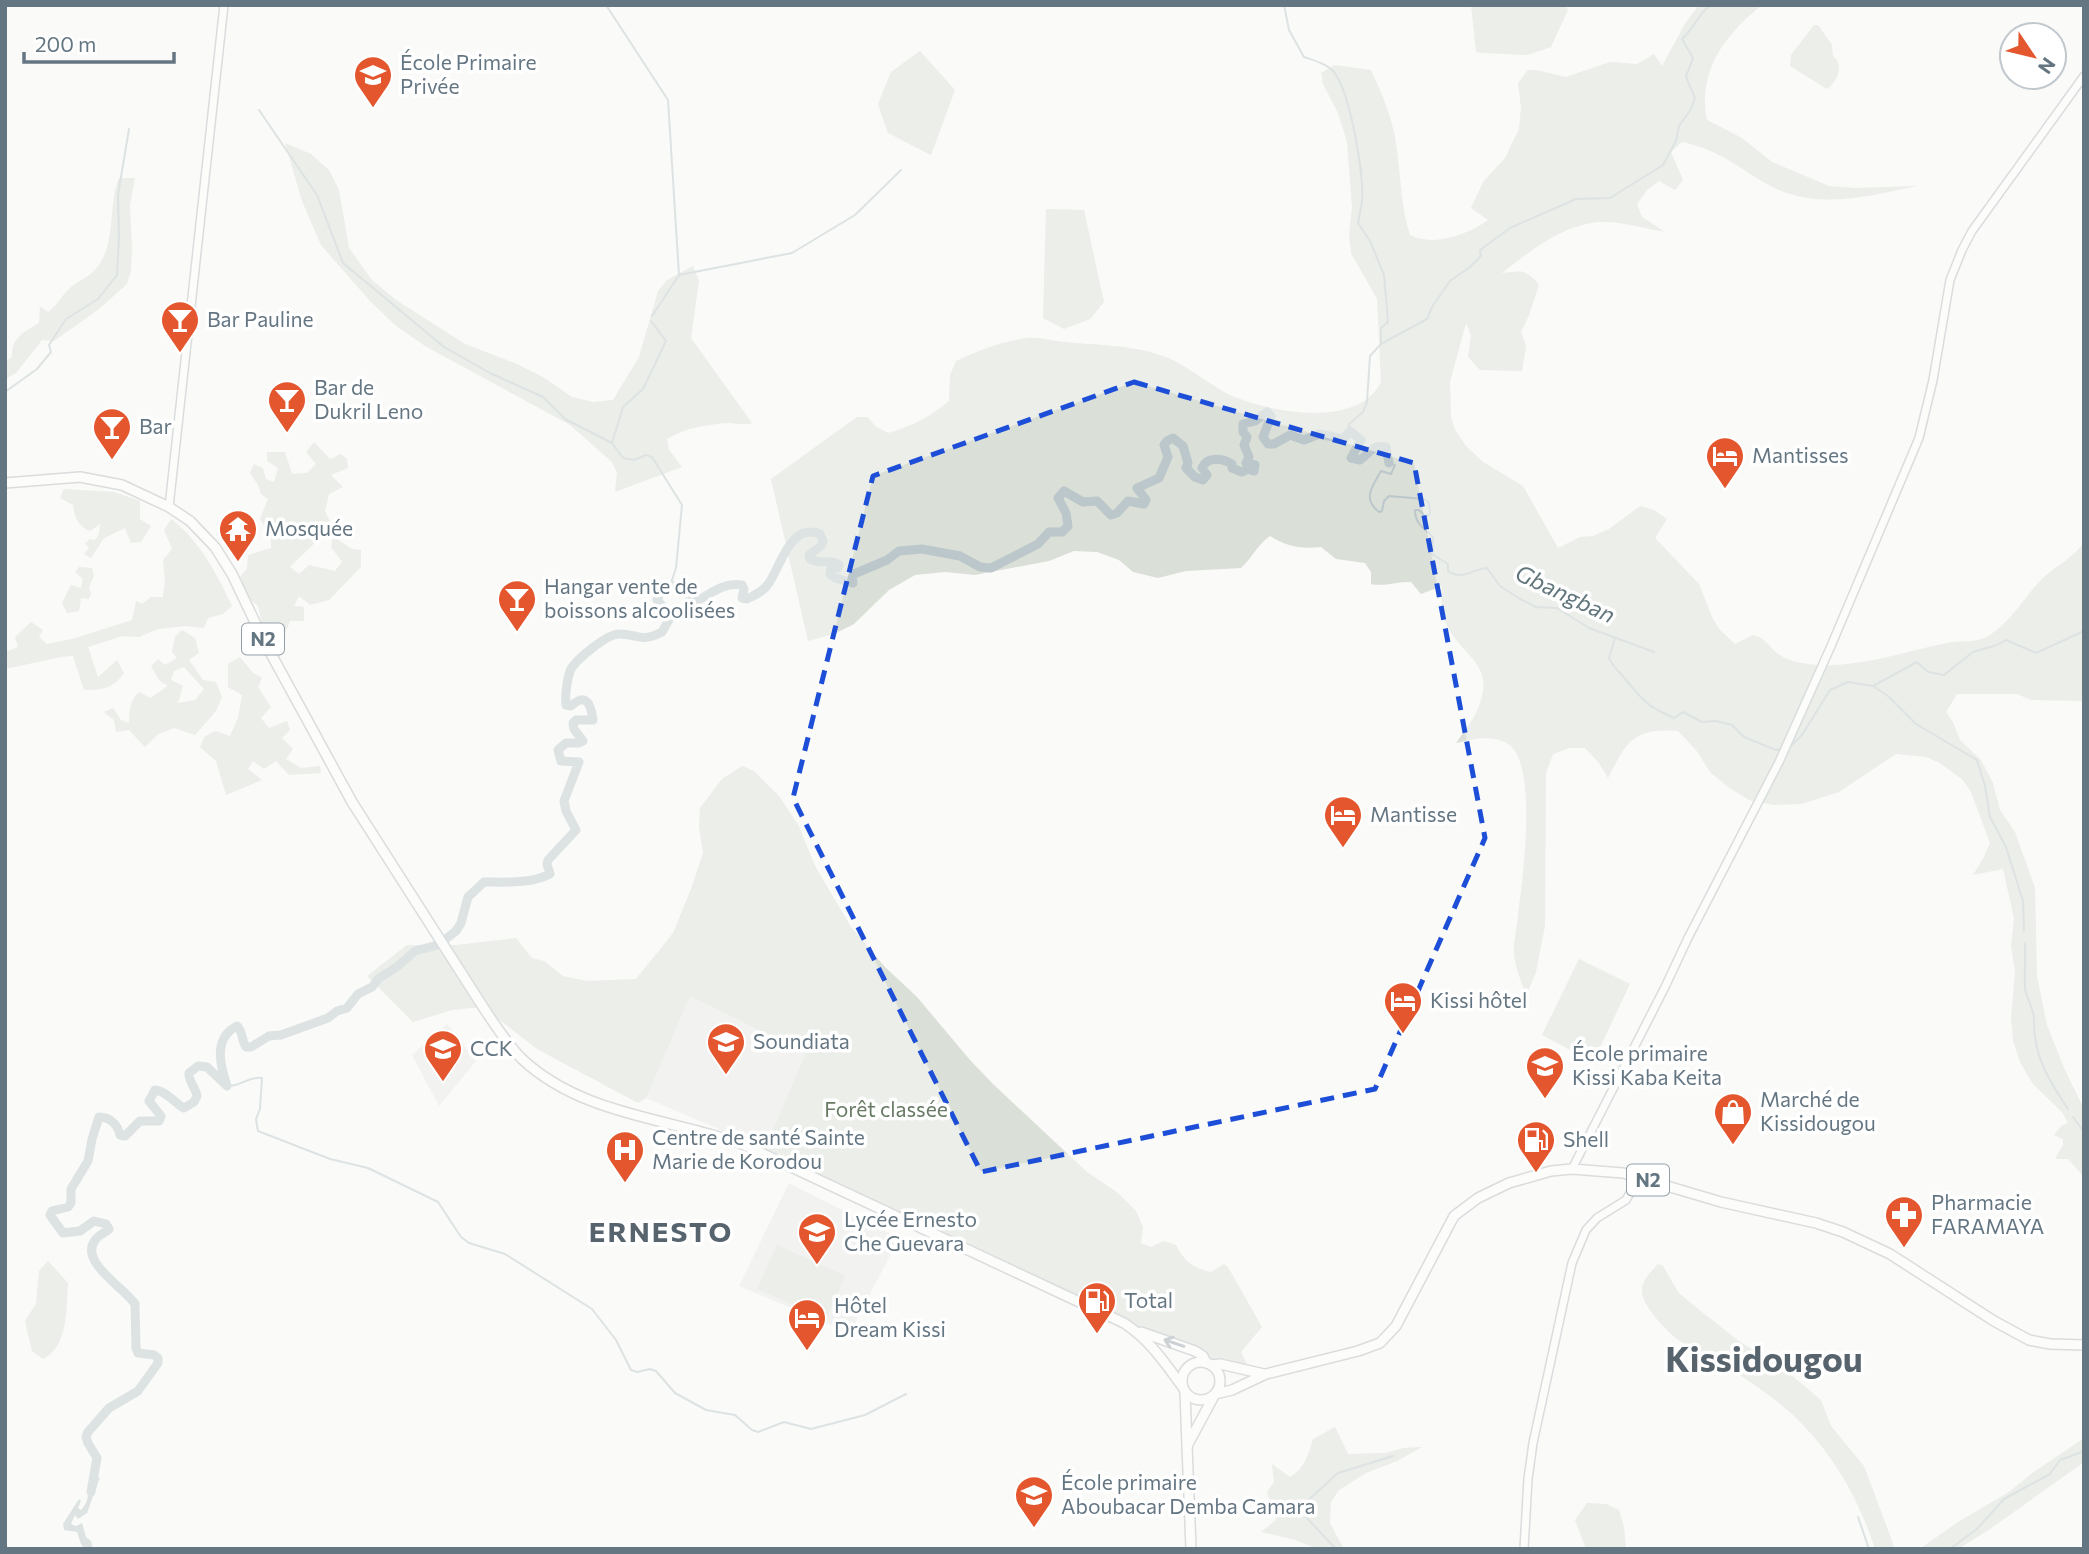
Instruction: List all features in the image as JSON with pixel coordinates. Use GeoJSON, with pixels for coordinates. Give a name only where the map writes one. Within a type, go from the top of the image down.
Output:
{"type":"FeatureCollection","features":[{"type":"Feature","properties":{"kind":"highway","name":"N2"},"geometry":{"type":"LineString","coordinates":[[5,483],[80,477],[133,488],[169,507],[215,547],[232,574],[264,641],[352,802],[506,1040],[521,1057],[554,1084],[586,1101],[742,1144],[962,1246],[1136,1331],[1195,1351],[1209,1364],[1216,1363],[1266,1374]]}},
{"type":"Feature","properties":{"kind":"highway","name":"N2"},"geometry":{"type":"LineString","coordinates":[[1215,1394],[1232,1390],[1266,1374],[1380,1343],[1396,1326],[1454,1216],[1478,1198],[1509,1183],[1551,1171],[1572,1169],[1639,1177],[1721,1202],[1816,1223],[1843,1232],[1891,1254],[1994,1321],[2029,1340],[2084,1345]]}},
{"type":"Feature","properties":{"kind":"highway","name":"N2"},"geometry":{"type":"LineString","coordinates":[[1136,1331],[1160,1354],[1184,1389]]}},
{"type":"Feature","properties":{"kind":"highway"},"geometry":{"type":"LineString","coordinates":[[1187,1446],[1215,1394],[1220,1378],[1209,1364],[1195,1363],[1186,1370],[1184,1389],[1191,1549]]}},
{"type":"Feature","properties":{"kind":"highway"},"geometry":{"type":"LineString","coordinates":[[1184,1389],[1200,1400],[1215,1394]]}},
{"type":"Feature","properties":{"kind":"street"},"geometry":{"type":"LineString","coordinates":[[169,507],[224,5]]}},
{"type":"Feature","properties":{"kind":"street"},"geometry":{"type":"LineString","coordinates":[[1572,1169],[1779,762],[1919,438],[1933,380],[1950,279],[1962,250],[1972,231],[2084,76]]}},
{"type":"Feature","properties":{"kind":"street"},"geometry":{"type":"LineString","coordinates":[[1524,1549],[1533,1443],[1572,1263],[1586,1230],[1597,1218],[1626,1200],[1639,1177]]}},
{"type":"Feature","properties":{"kind":"highlighted area"},"geometry":{"type":"Polygon","coordinates":[[[1134,382],[1414,463],[1485,838],[1375,1089],[981,1172],[793,798],[873,476],[1134,382]]]}},
{"type":"Feature","properties":{"kind":"shaded area","name":"Soundiata"},"geometry":{"type":"Polygon","coordinates":[[[689,995],[807,1053],[765,1149],[646,1098],[689,995]]]}},
{"type":"Feature","properties":{"kind":"shaded area","name":"CCK"},"geometry":{"type":"Polygon","coordinates":[[[447,1024],[476,1061],[439,1106],[412,1055],[447,1024]]]}},
{"type":"Feature","properties":{"kind":"shaded area","name":"Lycée Ernesto Che Guevara"},"geometry":{"type":"Polygon","coordinates":[[[789,1183],[899,1238],[850,1333],[739,1286],[789,1183]]]}},
{"type":"Feature","properties":{"kind":"shaded area"},"geometry":{"type":"Polygon","coordinates":[[[100,1477],[87,1513],[78,1519],[75,1515],[71,1524],[76,1526],[82,1523],[93,1549],[85,1549],[77,1532],[64,1530],[63,1524],[79,1499],[81,1501],[78,1508],[81,1510],[85,1504],[88,1483],[100,1477]]]}},
{"type":"Feature","properties":{"kind":"green space"},"geometry":{"type":"Polygon","coordinates":[[[1471,5],[1565,5],[1568,10],[1551,47],[1527,55],[1483,53],[1476,52],[1471,5]]]}},
{"type":"Feature","properties":{"kind":"green space"},"geometry":{"type":"Polygon","coordinates":[[[1699,5],[1762,5],[1736,28],[1717,55],[1706,86],[1707,120],[1742,138],[1772,162],[1829,186],[1917,186],[1861,197],[1805,198],[1769,185],[1728,160],[1696,145],[1682,142],[1671,152],[1683,180],[1675,190],[1659,181],[1647,190],[1637,204],[1642,217],[1665,232],[1616,223],[1585,224],[1547,240],[1502,273],[1526,273],[1539,285],[1521,332],[1526,346],[1522,371],[1480,370],[1468,357],[1471,335],[1466,323],[1450,382],[1451,417],[1455,430],[1466,446],[1483,462],[1523,486],[1558,548],[1580,537],[1593,536],[1609,529],[1640,506],[1654,510],[1667,519],[1655,538],[1699,584],[1720,630],[1735,644],[1753,635],[1757,636],[1778,654],[1800,663],[1843,665],[1983,638],[2004,624],[2037,584],[2084,542],[2084,701],[2031,700],[2017,694],[1957,694],[1946,712],[1960,740],[1981,760],[1993,783],[2000,810],[2015,832],[2035,888],[2037,976],[2047,1025],[2084,1109],[2084,1177],[2068,1159],[2055,1159],[2063,1145],[2063,1139],[2054,1135],[2061,1126],[2068,1123],[2062,1112],[2033,1084],[2020,1062],[2013,1040],[2011,1018],[2015,972],[2011,946],[2014,918],[2003,869],[1973,875],[1990,843],[1971,792],[1963,780],[1940,763],[1926,757],[1896,754],[1839,792],[1802,804],[1774,805],[1749,800],[1728,787],[1710,772],[1696,750],[1678,731],[1651,732],[1633,740],[1608,778],[1585,748],[1569,748],[1553,754],[1546,773],[1545,926],[1536,972],[1526,996],[1514,949],[1525,852],[1526,798],[1523,774],[1517,755],[1502,741],[1482,738],[1456,743],[1477,711],[1483,682],[1476,663],[1446,624],[1442,611],[1442,586],[1421,594],[1411,582],[1371,584],[1371,572],[1365,563],[1336,559],[1321,547],[1294,546],[1270,536],[1241,568],[1186,571],[1158,578],[1133,572],[1119,560],[1097,552],[1074,551],[1049,561],[975,575],[945,572],[915,575],[889,590],[854,624],[834,634],[808,641],[771,479],[857,417],[868,417],[875,426],[888,433],[928,416],[949,401],[950,375],[956,361],[964,357],[1009,341],[1036,338],[1149,352],[1178,363],[1230,395],[1288,411],[1333,412],[1353,407],[1369,397],[1381,382],[1377,299],[1351,253],[1349,235],[1352,208],[1347,142],[1321,73],[1335,65],[1371,70],[1394,133],[1402,200],[1410,235],[1429,240],[1450,238],[1488,220],[1471,208],[1483,182],[1505,158],[1519,129],[1521,108],[1518,83],[1528,70],[1566,77],[1610,62],[1637,64],[1654,54],[1662,66],[1686,22],[1699,5]]]}},
{"type":"Feature","properties":{"kind":"green space"},"geometry":{"type":"Polygon","coordinates":[[[1814,25],[1818,25],[1832,45],[1833,56],[1839,64],[1836,78],[1827,89],[1790,66],[1791,55],[1814,25]]]}},
{"type":"Feature","properties":{"kind":"green space"},"geometry":{"type":"Polygon","coordinates":[[[920,51],[955,90],[931,155],[888,133],[878,104],[891,72],[920,51]]]}},
{"type":"Feature","properties":{"kind":"green space"},"geometry":{"type":"Polygon","coordinates":[[[285,143],[311,154],[329,170],[339,190],[349,248],[371,279],[396,300],[465,344],[517,364],[543,377],[572,397],[593,402],[613,400],[639,357],[658,291],[667,280],[693,266],[699,281],[691,338],[752,423],[705,426],[674,435],[667,439],[669,450],[682,467],[615,492],[617,473],[612,462],[570,425],[425,346],[395,325],[370,301],[321,245],[302,201],[285,143]]]}},
{"type":"Feature","properties":{"kind":"green space"},"geometry":{"type":"Polygon","coordinates":[[[119,178],[135,178],[130,205],[131,271],[127,284],[99,309],[54,341],[42,340],[16,373],[5,379],[5,362],[12,357],[16,340],[39,323],[40,306],[48,312],[70,288],[93,272],[101,262],[109,239],[115,189],[119,178]]]}},
{"type":"Feature","properties":{"kind":"green space"},"geometry":{"type":"Polygon","coordinates":[[[1046,209],[1084,210],[1104,302],[1090,319],[1064,329],[1043,318],[1046,209]]]}},
{"type":"Feature","properties":{"kind":"green space"},"geometry":{"type":"Polygon","coordinates":[[[314,442],[330,459],[341,454],[347,459],[348,468],[331,475],[343,487],[329,494],[325,511],[332,526],[290,567],[299,574],[309,565],[335,571],[342,562],[331,547],[333,536],[352,549],[361,550],[361,567],[329,600],[310,605],[299,596],[294,606],[304,607],[304,621],[290,621],[285,634],[265,636],[258,606],[246,596],[240,577],[247,569],[248,555],[271,548],[271,536],[260,519],[268,499],[261,494],[250,473],[254,464],[263,468],[266,479],[274,482],[278,468],[267,461],[267,452],[285,452],[292,474],[307,473],[316,464],[306,452],[314,442]]]}},
{"type":"Feature","properties":{"kind":"green space"},"geometry":{"type":"Polygon","coordinates":[[[64,489],[114,492],[140,501],[140,519],[151,526],[141,542],[131,543],[125,528],[104,538],[91,558],[84,554],[89,548],[85,544],[90,539],[95,540],[100,524],[90,531],[79,524],[73,505],[60,498],[64,489]]]}},
{"type":"Feature","properties":{"kind":"green space"},"geometry":{"type":"Polygon","coordinates":[[[171,519],[199,547],[232,606],[223,614],[208,618],[204,628],[185,626],[158,629],[139,637],[123,636],[88,647],[98,677],[117,660],[124,673],[106,688],[84,690],[73,656],[5,669],[5,652],[18,647],[15,637],[31,622],[43,630],[39,637],[47,644],[76,638],[132,620],[136,601],[142,604],[151,597],[163,597],[163,560],[172,549],[164,530],[171,519]]]}},
{"type":"Feature","properties":{"kind":"green space"},"geometry":{"type":"Polygon","coordinates":[[[79,567],[92,568],[94,576],[89,587],[91,594],[89,599],[81,598],[79,611],[67,613],[62,603],[71,585],[81,588],[83,579],[75,572],[79,567]]]}},
{"type":"Feature","properties":{"kind":"green space"},"geometry":{"type":"Polygon","coordinates":[[[182,630],[195,638],[199,653],[189,660],[203,680],[216,682],[222,697],[216,711],[195,735],[174,728],[158,734],[145,747],[129,730],[116,732],[114,720],[104,712],[113,708],[121,720],[129,723],[132,702],[139,692],[150,698],[168,686],[159,680],[151,666],[158,659],[165,665],[177,658],[172,652],[175,637],[182,630]],[[184,667],[174,671],[171,680],[183,686],[178,703],[195,700],[204,689],[184,667]]]}},
{"type":"Feature","properties":{"kind":"green space"},"geometry":{"type":"Polygon","coordinates":[[[240,657],[253,673],[262,678],[258,687],[271,707],[261,718],[269,728],[287,721],[290,730],[282,738],[293,749],[286,759],[301,768],[320,766],[321,773],[289,775],[276,761],[264,769],[253,761],[248,769],[262,780],[226,795],[216,761],[200,747],[205,736],[216,731],[230,736],[238,718],[242,695],[228,687],[228,664],[240,657]]]}},
{"type":"Feature","properties":{"kind":"green space","name":"Forêt classée"},"geometry":{"type":"Polygon","coordinates":[[[742,766],[754,771],[779,796],[799,826],[815,866],[851,927],[993,1084],[1087,1172],[1118,1193],[1136,1211],[1143,1227],[1141,1243],[1151,1247],[1164,1241],[1176,1245],[1190,1263],[1211,1272],[1224,1264],[1228,1267],[1262,1327],[1241,1352],[1251,1373],[1162,1344],[779,1164],[765,1149],[806,1053],[690,996],[646,1098],[638,1103],[537,1049],[483,1007],[452,1010],[413,1022],[367,976],[407,945],[456,945],[516,938],[532,958],[544,961],[563,976],[587,981],[636,979],[673,933],[691,889],[703,853],[699,827],[700,808],[722,779],[742,766]]]}},
{"type":"Feature","properties":{"kind":"green space"},"geometry":{"type":"Polygon","coordinates":[[[1579,959],[1630,984],[1593,1062],[1542,1035],[1579,959]]]}},
{"type":"Feature","properties":{"kind":"green space"},"geometry":{"type":"Polygon","coordinates":[[[777,1245],[845,1276],[826,1319],[757,1289],[777,1245]]]}},
{"type":"Feature","properties":{"kind":"green space"},"geometry":{"type":"Polygon","coordinates":[[[48,1261],[68,1283],[62,1336],[58,1345],[43,1359],[32,1351],[25,1321],[36,1304],[39,1271],[48,1261]]]}},
{"type":"Feature","properties":{"kind":"green space"},"geometry":{"type":"Polygon","coordinates":[[[1658,1264],[1663,1266],[1678,1292],[1693,1305],[1740,1342],[1779,1365],[1821,1400],[1831,1426],[1864,1466],[1895,1549],[1875,1549],[1855,1499],[1837,1467],[1794,1416],[1740,1375],[1680,1341],[1657,1319],[1646,1304],[1642,1287],[1645,1279],[1658,1264]]]}},
{"type":"Feature","properties":{"kind":"green space"},"geometry":{"type":"Polygon","coordinates":[[[1335,1427],[1348,1454],[1385,1453],[1422,1447],[1397,1461],[1366,1473],[1339,1490],[1331,1502],[1330,1523],[1344,1549],[1318,1549],[1261,1532],[1276,1520],[1267,1492],[1274,1482],[1272,1464],[1290,1477],[1303,1466],[1313,1439],[1335,1427]]]}},
{"type":"Feature","properties":{"kind":"green space"},"geometry":{"type":"Polygon","coordinates":[[[2084,1438],[2084,1462],[1958,1549],[1895,1549],[1921,1548],[2009,1492],[2084,1438]]]}},
{"type":"Feature","properties":{"kind":"green space"},"geometry":{"type":"Polygon","coordinates":[[[1587,1503],[1606,1504],[1619,1510],[1626,1549],[1586,1549],[1575,1520],[1587,1503]]]}},
{"type":"Feature","properties":{"kind":"waterway"},"geometry":{"type":"LineString","coordinates":[[606,5],[668,100],[679,275],[652,316]]}},
{"type":"Feature","properties":{"kind":"waterway"},"geometry":{"type":"LineString","coordinates":[[1284,5],[1289,30],[1304,57],[1322,63],[1333,71],[1347,101],[1361,174],[1362,202],[1358,223],[1370,241],[1384,275],[1388,322],[1381,328],[1381,344]]}},
{"type":"Feature","properties":{"kind":"waterway"},"geometry":{"type":"LineString","coordinates":[[1348,432],[1349,424],[1363,412],[1367,402],[1370,356],[1381,344],[1427,319],[1450,281],[1481,256],[1480,250],[1510,228],[1576,199],[1610,198],[1663,165],[1676,141],[1679,126],[1695,98],[1686,77],[1693,58],[1682,39],[1710,5]]}},
{"type":"Feature","properties":{"kind":"waterway"},"geometry":{"type":"LineString","coordinates":[[259,110],[317,195],[343,263],[444,347],[490,373],[543,397],[565,419],[612,443],[623,458],[634,460],[646,455],[652,457],[682,505],[676,568],[670,586]]}},
{"type":"Feature","properties":{"kind":"waterway"},"geometry":{"type":"LineString","coordinates":[[5,392],[37,369],[51,352],[49,345],[66,319],[98,299],[117,275],[118,195],[129,129]]}},
{"type":"Feature","properties":{"kind":"waterway"},"geometry":{"type":"LineString","coordinates":[[679,275],[792,253],[855,215],[901,170]]}},
{"type":"Feature","properties":{"kind":"waterway"},"geometry":{"type":"LineString","coordinates":[[612,443],[623,407],[643,389],[666,341],[651,321]]}},
{"type":"Feature","properties":{"kind":"waterway","name":"Gbangban"},"geometry":{"type":"LineString","coordinates":[[91,1492],[97,1458],[88,1443],[88,1432],[109,1408],[138,1391],[158,1363],[158,1358],[154,1355],[138,1353],[135,1304],[97,1265],[93,1256],[92,1247],[96,1239],[109,1229],[106,1224],[94,1221],[80,1231],[63,1233],[50,1215],[52,1211],[68,1207],[71,1203],[71,1189],[88,1161],[99,1117],[110,1120],[120,1135],[125,1136],[140,1121],[159,1121],[161,1116],[149,1101],[155,1090],[184,1108],[194,1102],[197,1096],[189,1073],[198,1066],[207,1067],[227,1086],[220,1053],[224,1037],[229,1031],[237,1026],[246,1047],[251,1047],[269,1036],[281,1035],[328,1018],[347,1008],[358,994],[372,987],[378,979],[415,951],[438,945],[456,931],[468,897],[484,882],[526,881],[550,874],[548,860],[576,830],[564,801],[579,762],[561,761],[558,750],[566,743],[583,741],[574,729],[573,723],[576,720],[593,720],[591,709],[584,700],[571,706],[566,705],[570,671],[592,648],[614,635],[644,637],[662,632],[670,618],[657,600],[664,587],[683,588],[689,592],[690,600],[695,602],[717,589],[742,585],[742,598],[747,599],[767,586],[794,539],[810,532],[820,534],[823,541],[821,546],[809,555],[810,559],[839,565],[838,568],[831,568],[830,574],[853,583],[854,574],[887,560],[899,551],[922,549],[960,556],[980,567],[991,568],[1038,544],[1049,532],[1062,532],[1068,526],[1066,513],[1058,498],[1064,491],[1083,502],[1097,501],[1111,515],[1117,513],[1128,501],[1144,504],[1146,500],[1137,488],[1159,478],[1168,457],[1164,445],[1173,438],[1183,446],[1188,463],[1186,468],[1195,477],[1203,480],[1207,475],[1202,468],[1204,464],[1215,459],[1228,462],[1232,464],[1232,468],[1242,472],[1248,469],[1254,471],[1255,465],[1246,463],[1249,457],[1244,445],[1247,437],[1243,432],[1243,424],[1255,421],[1267,412],[1271,416],[1263,437],[1268,444],[1274,444],[1290,435],[1304,440],[1319,434],[1343,439],[1350,431],[1361,440],[1351,458],[1360,460],[1374,448],[1381,446],[1386,447],[1389,463]]}},
{"type":"Feature","properties":{"kind":"waterway","name":"Gbangban"},"geometry":{"type":"LineString","coordinates":[[1390,464],[1395,465],[1391,474],[1381,471],[1374,482],[1370,493],[1371,502],[1379,512],[1389,496],[1424,499],[1429,503],[1430,514],[1426,517],[1419,510],[1415,510],[1415,515],[1433,537],[1432,554],[1448,564],[1448,571],[1462,575],[1487,568],[1500,586],[1520,599],[1536,607],[1557,608],[1589,628],[1654,652]]}},
{"type":"Feature","properties":{"kind":"waterway"},"geometry":{"type":"LineString","coordinates":[[1790,747],[1802,735],[1830,690],[1848,682],[1873,686],[1917,662],[1928,672],[1944,675],[1973,652],[2006,640],[2036,653],[2084,631]]}},
{"type":"Feature","properties":{"kind":"waterway"},"geometry":{"type":"LineString","coordinates":[[1615,638],[1609,658],[1651,706],[1674,718],[1683,712],[1702,722],[1716,721],[1732,725],[1744,737],[1776,750],[1781,749]]}},
{"type":"Feature","properties":{"kind":"waterway"},"geometry":{"type":"LineString","coordinates":[[1873,686],[1888,696],[1916,724],[1977,760],[1990,817],[2006,847],[2023,901],[2024,931]]}},
{"type":"Feature","properties":{"kind":"waterway"},"geometry":{"type":"LineString","coordinates":[[2025,943],[2025,988],[2034,1015],[2036,1044],[2048,1077],[2068,1109]]}},
{"type":"Feature","properties":{"kind":"waterway"},"geometry":{"type":"LineString","coordinates":[[227,1086],[262,1078],[260,1109],[256,1119],[258,1131],[330,1159],[368,1168],[438,1202],[461,1237],[469,1243],[505,1254],[592,1309],[616,1340],[631,1370],[656,1371],[675,1393],[706,1410],[735,1415],[758,1432],[784,1422],[811,1429],[865,1415],[906,1394]]}},
{"type":"Feature","properties":{"kind":"waterway"},"geometry":{"type":"LineString","coordinates":[[2073,1117],[2084,1132]]}},
{"type":"Feature","properties":{"kind":"waterway"},"geometry":{"type":"LineString","coordinates":[[1950,1549],[1977,1529],[2004,1499],[2050,1474],[2060,1460],[2082,1452]]}},
{"type":"Feature","properties":{"kind":"waterway"},"geometry":{"type":"LineString","coordinates":[[1336,1549],[1306,1517],[1303,1505],[1338,1473],[1393,1456]]}},
{"type":"Feature","properties":{"kind":"waterway"},"geometry":{"type":"LineString","coordinates":[[1858,1517],[1869,1549]]}},
{"type":"Feature","properties":{"kind":"place","name":"École Primaire Privée"},"geometry":{"type":"Point","coordinates":[373,109]}},
{"type":"Feature","properties":{"kind":"place","name":"Bar Pauline"},"geometry":{"type":"Point","coordinates":[180,354]}},
{"type":"Feature","properties":{"kind":"place","name":"Bar de Dukril Leno"},"geometry":{"type":"Point","coordinates":[287,434]}},
{"type":"Feature","properties":{"kind":"place","name":"Bar"},"geometry":{"type":"Point","coordinates":[112,461]}},
{"type":"Feature","properties":{"kind":"place","name":"Mantisses"},"geometry":{"type":"Point","coordinates":[1725,490]}},
{"type":"Feature","properties":{"kind":"place","name":"Mosquée"},"geometry":{"type":"Point","coordinates":[238,563]}},
{"type":"Feature","properties":{"kind":"place","name":"Hangar vente de boissons alcoolisées"},"geometry":{"type":"Point","coordinates":[517,633]}},
{"type":"Feature","properties":{"kind":"place","name":"Mantisse"},"geometry":{"type":"Point","coordinates":[1343,849]}},
{"type":"Feature","properties":{"kind":"place","name":"Kissi hôtel"},"geometry":{"type":"Point","coordinates":[1403,1035]}},
{"type":"Feature","properties":{"kind":"place","name":"Soundiata"},"geometry":{"type":"Point","coordinates":[726,1076]}},
{"type":"Feature","properties":{"kind":"place","name":"CCK"},"geometry":{"type":"Point","coordinates":[443,1083]}},
{"type":"Feature","properties":{"kind":"place","name":"École primaire Kissi Kaba Keita"},"geometry":{"type":"Point","coordinates":[1545,1100]}},
{"type":"Feature","properties":{"kind":"place","name":"Marché de Kissidougou"},"geometry":{"type":"Point","coordinates":[1733,1146]}},
{"type":"Feature","properties":{"kind":"place","name":"Shell"},"geometry":{"type":"Point","coordinates":[1536,1174]}},
{"type":"Feature","properties":{"kind":"place","name":"Centre de santé Sainte Marie de Korodou"},"geometry":{"type":"Point","coordinates":[625,1184]}},
{"type":"Feature","properties":{"kind":"place","name":"Pharmacie FARAMAYA"},"geometry":{"type":"Point","coordinates":[1904,1249]}},
{"type":"Feature","properties":{"kind":"place","name":"Lycée Ernesto Che Guevara"},"geometry":{"type":"Point","coordinates":[817,1266]}},
{"type":"Feature","properties":{"kind":"place","name":"Total"},"geometry":{"type":"Point","coordinates":[1097,1335]}},
{"type":"Feature","properties":{"kind":"place","name":"Hôtel Dream Kissi"},"geometry":{"type":"Point","coordinates":[807,1352]}},
{"type":"Feature","properties":{"kind":"place","name":"École primaire Aboubacar Demba Camara"},"geometry":{"type":"Point","coordinates":[1034,1529]}},
{"type":"Feature","properties":{"kind":"district","name":"ERNESTO"},"geometry":{"type":"Point","coordinates":[661,1232]}},
{"type":"Feature","properties":{"kind":"district","name":"Kissidougou"},"geometry":{"type":"Point","coordinates":[1764,1360]}}]}
